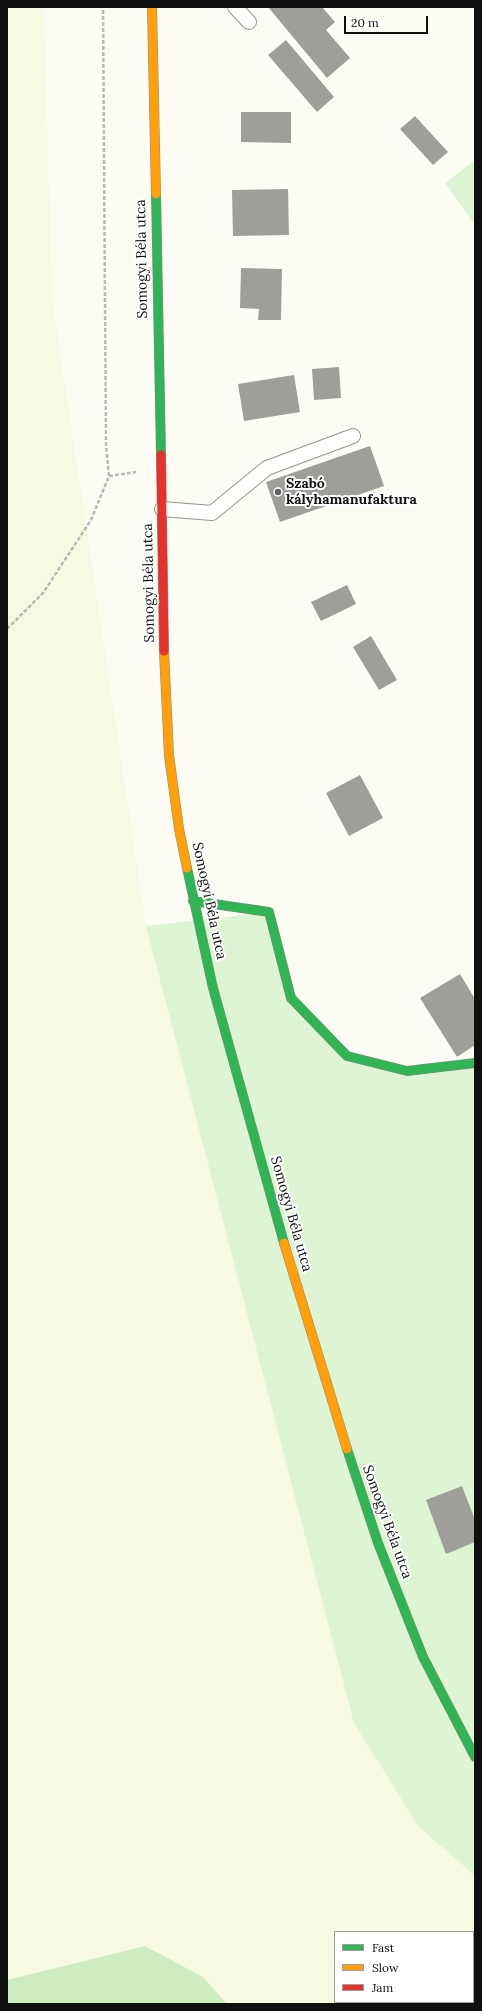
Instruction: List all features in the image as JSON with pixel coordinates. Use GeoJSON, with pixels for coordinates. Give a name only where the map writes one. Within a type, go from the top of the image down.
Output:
{"type":"FeatureCollection","features":[{"type":"Feature","properties":{"kind":"main road","name":"Somogyi Béla utca"},"geometry":{"type":"LineString","coordinates":[[152,7],[166,681],[169,755],[178,829],[193,901],[214,988],[284,1241],[343,1438],[378,1544],[423,1657],[475,1757]]}},
{"type":"Feature","properties":{"kind":"main road"},"geometry":{"type":"LineString","coordinates":[[193,901],[269,912],[291,998],[347,1056],[407,1071],[475,1063]]}},
{"type":"Feature","properties":{"kind":"lane"},"geometry":{"type":"LineString","coordinates":[[235,7],[249,22]]}},
{"type":"Feature","properties":{"kind":"lane"},"geometry":{"type":"LineString","coordinates":[[162,509],[212,513],[267,468],[353,436]]}},
{"type":"Feature","properties":{"kind":"path"},"geometry":{"type":"LineString","coordinates":[[7,630],[43,593],[90,520],[109,476],[106,445],[102,7]]}},
{"type":"Feature","properties":{"kind":"green space"},"geometry":{"type":"Polygon","coordinates":[[[7,7],[44,7],[52,298],[146,926],[419,1827],[475,1876],[475,2004],[227,2004],[202,1977],[145,1946],[7,1980],[7,7]]]}},
{"type":"Feature","properties":{"kind":"green space"},"geometry":{"type":"Polygon","coordinates":[[[475,160],[475,225],[445,183],[475,160]]]}},
{"type":"Feature","properties":{"kind":"green space"},"geometry":{"type":"Polygon","coordinates":[[[269,912],[291,998],[347,1056],[407,1071],[475,1063],[475,1876],[419,1827],[354,1723],[146,926],[269,912]]]}},
{"type":"Feature","properties":{"kind":"green space"},"geometry":{"type":"Polygon","coordinates":[[[145,1946],[203,1977],[227,2004],[7,2004],[7,1980],[145,1946]]]}},
{"type":"Feature","properties":{"kind":"building"},"geometry":{"type":"Polygon","coordinates":[[[268,7],[322,7],[335,22],[326,30],[350,58],[327,78],[268,7]]]}},
{"type":"Feature","properties":{"kind":"building"},"geometry":{"type":"Polygon","coordinates":[[[286,40],[334,97],[317,112],[268,55],[286,40]]]}},
{"type":"Feature","properties":{"kind":"building"},"geometry":{"type":"Polygon","coordinates":[[[241,112],[291,112],[291,143],[241,142],[241,112]]]}},
{"type":"Feature","properties":{"kind":"building"},"geometry":{"type":"Polygon","coordinates":[[[415,116],[448,152],[433,165],[400,129],[415,116]]]}},
{"type":"Feature","properties":{"kind":"building"},"geometry":{"type":"Polygon","coordinates":[[[288,189],[289,235],[233,236],[232,190],[288,189]]]}},
{"type":"Feature","properties":{"kind":"building"},"geometry":{"type":"Polygon","coordinates":[[[241,268],[282,269],[281,320],[258,320],[259,309],[240,308],[241,268]]]}},
{"type":"Feature","properties":{"kind":"building"},"geometry":{"type":"Polygon","coordinates":[[[339,367],[341,398],[314,400],[312,369],[339,367]]]}},
{"type":"Feature","properties":{"kind":"building"},"geometry":{"type":"Polygon","coordinates":[[[294,375],[300,412],[244,421],[238,384],[294,375]]]}},
{"type":"Feature","properties":{"kind":"building"},"geometry":{"type":"Polygon","coordinates":[[[370,446],[384,486],[280,522],[266,482],[370,446]]]}},
{"type":"Feature","properties":{"kind":"building"},"geometry":{"type":"Polygon","coordinates":[[[347,585],[356,604],[321,621],[311,602],[347,585]]]}},
{"type":"Feature","properties":{"kind":"building"},"geometry":{"type":"Polygon","coordinates":[[[371,636],[397,680],[379,690],[353,647],[371,636]]]}},
{"type":"Feature","properties":{"kind":"building"},"geometry":{"type":"Polygon","coordinates":[[[360,775],[383,818],[349,836],[326,793],[360,775]]]}},
{"type":"Feature","properties":{"kind":"building"},"geometry":{"type":"Polygon","coordinates":[[[460,974],[475,999],[475,1045],[457,1057],[420,998],[460,974]]]}},
{"type":"Feature","properties":{"kind":"building"},"geometry":{"type":"Polygon","coordinates":[[[462,1486],[475,1520],[475,1542],[446,1554],[426,1500],[462,1486]]]}},
{"type":"Feature","properties":{"kind":"traffic: fast"},"geometry":{"type":"LineString","coordinates":[[156,194],[161,455]]}},
{"type":"Feature","properties":{"kind":"traffic: fast"},"geometry":{"type":"LineString","coordinates":[[187,868],[213,988],[284,1243]]}},
{"type":"Feature","properties":{"kind":"traffic: fast"},"geometry":{"type":"LineString","coordinates":[[193,901],[269,912],[291,998],[347,1056],[407,1071],[475,1063]]}},
{"type":"Feature","properties":{"kind":"traffic: fast"},"geometry":{"type":"LineString","coordinates":[[347,1449],[378,1543],[423,1657],[475,1757]]}},
{"type":"Feature","properties":{"kind":"traffic: slow"},"geometry":{"type":"LineString","coordinates":[[152,7],[156,194]]}},
{"type":"Feature","properties":{"kind":"traffic: slow"},"geometry":{"type":"LineString","coordinates":[[164,651],[169,755],[179,829],[187,868]]}},
{"type":"Feature","properties":{"kind":"traffic: slow"},"geometry":{"type":"LineString","coordinates":[[284,1243],[347,1449]]}},
{"type":"Feature","properties":{"kind":"traffic: jam"},"geometry":{"type":"LineString","coordinates":[[161,455],[164,651]]}},
{"type":"Feature","properties":{"kind":"place","name":"Szabó kályhamanufaktura"},"geometry":{"type":"Point","coordinates":[278,492]}}]}
